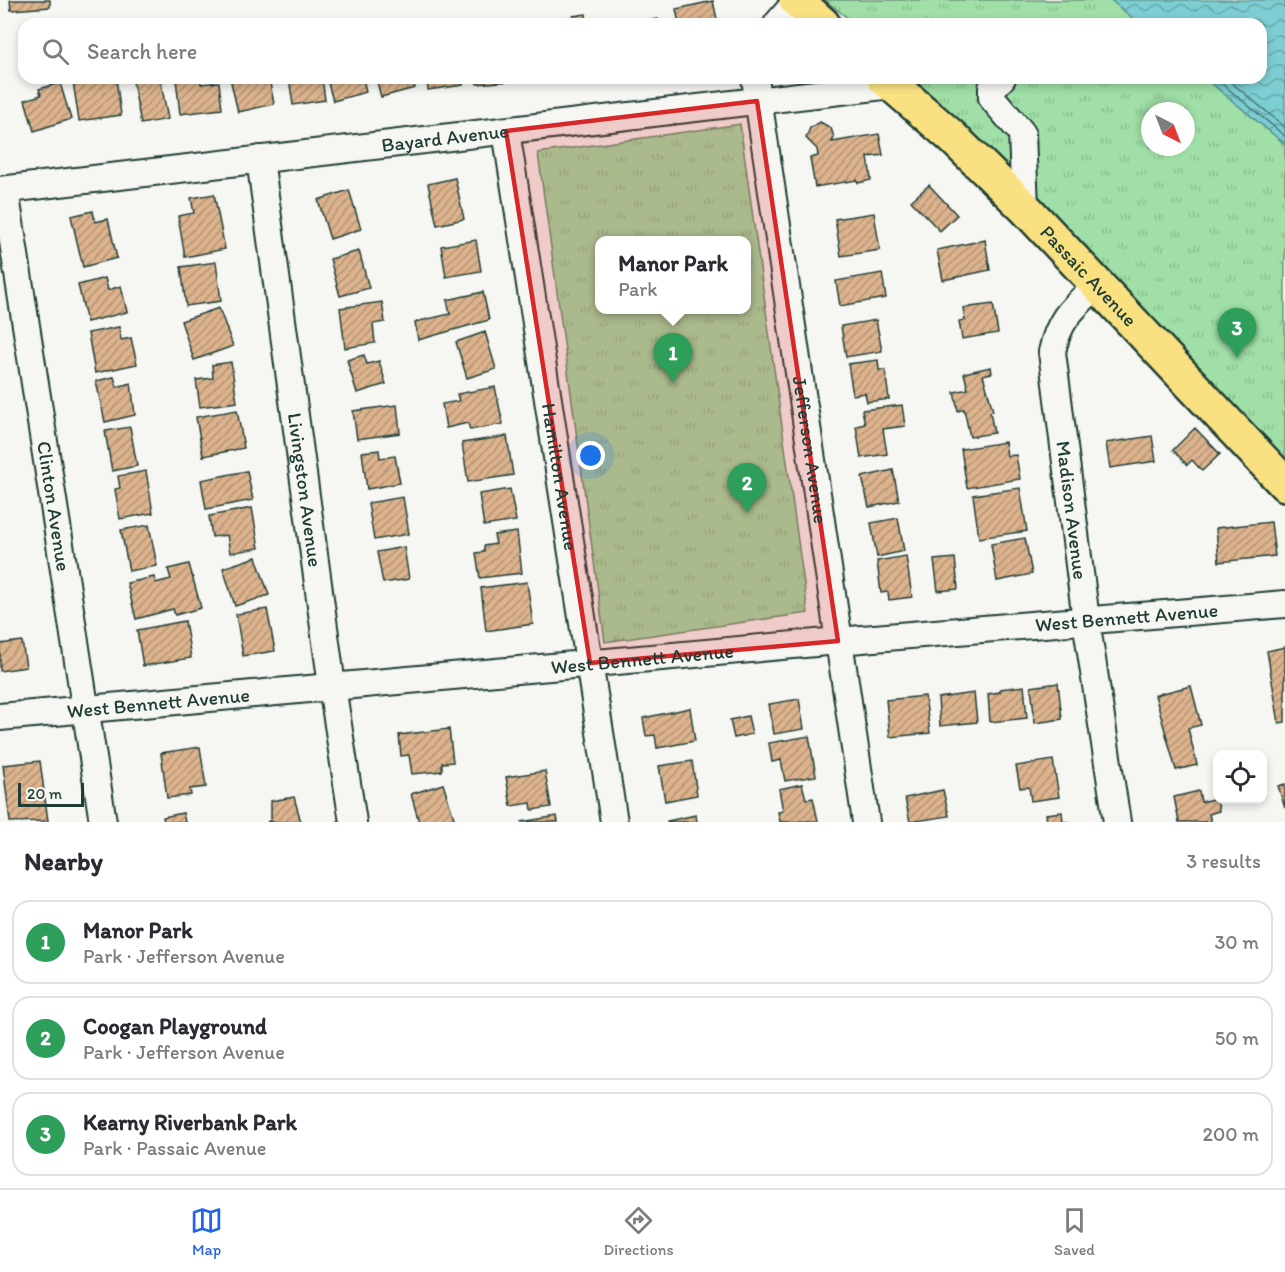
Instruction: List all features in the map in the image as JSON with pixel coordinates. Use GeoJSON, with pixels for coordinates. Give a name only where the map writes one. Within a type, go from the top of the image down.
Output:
{"type":"FeatureCollection","features":[{"type":"Feature","properties":{"kind":"main road"},"geometry":{"type":"LineString","coordinates":[[797,0],[816,18]]}},
{"type":"Feature","properties":{"kind":"main road","name":"Passaic Avenue"},"geometry":{"type":"LineString","coordinates":[[892,84],[951,135],[1025,208],[1285,484]]}},
{"type":"Feature","properties":{"kind":"street"},"geometry":{"type":"LineString","coordinates":[[782,18],[797,0]]}},
{"type":"Feature","properties":{"kind":"street","name":"Bayard Avenue"},"geometry":{"type":"LineString","coordinates":[[3,190],[506,131],[756,89],[838,84]]}},
{"type":"Feature","properties":{"kind":"street"},"geometry":{"type":"LineString","coordinates":[[996,84],[992,88],[992,98],[1022,133],[1025,208]]}},
{"type":"Feature","properties":{"kind":"street","name":"Jefferson Avenue"},"geometry":{"type":"LineString","coordinates":[[756,89],[867,822]]}},
{"type":"Feature","properties":{"kind":"street","name":"Hamilton Avenue"},"geometry":{"type":"LineString","coordinates":[[506,131],[614,822]]}},
{"type":"Feature","properties":{"kind":"street","name":"Livingston Avenue"},"geometry":{"type":"LineString","coordinates":[[260,159],[332,686],[354,822]]}},
{"type":"Feature","properties":{"kind":"street","name":"Clinton Avenue"},"geometry":{"type":"LineString","coordinates":[[3,190],[103,822]]}},
{"type":"Feature","properties":{"kind":"street","name":"Madison Avenue"},"geometry":{"type":"LineString","coordinates":[[1097,285],[1070,312],[1057,330],[1052,352],[1086,620],[1117,822]]}},
{"type":"Feature","properties":{"kind":"street","name":"West Bennett Avenue"},"geometry":{"type":"LineString","coordinates":[[0,717],[838,641],[1285,604]]}},
{"type":"Feature","properties":{"kind":"highlighted area"},"geometry":{"type":"Polygon","coordinates":[[[757,101],[838,641],[590,663],[506,131],[757,101]]]}},
{"type":"Feature","properties":{"kind":"green space"},"geometry":{"type":"Polygon","coordinates":[[[825,0],[1111,0],[1133,18],[848,18],[825,0]]]}},
{"type":"Feature","properties":{"kind":"green space"},"geometry":{"type":"Polygon","coordinates":[[[920,84],[1212,84],[1285,144],[1285,459],[920,84]]]}},
{"type":"Feature","properties":{"kind":"green space"},"geometry":{"type":"Polygon","coordinates":[[[740,124],[808,613],[605,642],[538,153],[740,124]]]}},
{"type":"Feature","properties":{"kind":"water"},"geometry":{"type":"Polygon","coordinates":[[[1111,0],[1285,0],[1285,144],[1212,84],[1267,84],[1267,18],[1133,18],[1111,0]]]}},
{"type":"Feature","properties":{"kind":"building"},"geometry":{"type":"Polygon","coordinates":[[[10,0],[50,0],[50,7],[11,10],[10,0]]]}},
{"type":"Feature","properties":{"kind":"building"},"geometry":{"type":"Polygon","coordinates":[[[713,1],[717,18],[678,18],[676,9],[713,1]]]}},
{"type":"Feature","properties":{"kind":"building"},"geometry":{"type":"Polygon","coordinates":[[[586,14],[586,18],[573,18],[573,16],[586,14]]]}},
{"type":"Feature","properties":{"kind":"building"},"geometry":{"type":"Polygon","coordinates":[[[60,84],[71,119],[34,131],[25,100],[41,95],[39,89],[60,84]]]}},
{"type":"Feature","properties":{"kind":"building"},"geometry":{"type":"Polygon","coordinates":[[[73,84],[117,84],[121,115],[79,121],[73,84]]]}},
{"type":"Feature","properties":{"kind":"building"},"geometry":{"type":"Polygon","coordinates":[[[133,84],[161,84],[168,119],[141,124],[133,84]]]}},
{"type":"Feature","properties":{"kind":"building"},"geometry":{"type":"Polygon","coordinates":[[[177,84],[219,84],[222,109],[180,114],[177,84]]]}},
{"type":"Feature","properties":{"kind":"building"},"geometry":{"type":"Polygon","coordinates":[[[231,84],[270,84],[274,104],[238,112],[231,84]]]}},
{"type":"Feature","properties":{"kind":"building"},"geometry":{"type":"Polygon","coordinates":[[[290,84],[323,84],[325,100],[293,105],[290,84]]]}},
{"type":"Feature","properties":{"kind":"building"},"geometry":{"type":"Polygon","coordinates":[[[328,84],[364,84],[366,92],[333,101],[328,84]]]}},
{"type":"Feature","properties":{"kind":"building"},"geometry":{"type":"Polygon","coordinates":[[[378,84],[414,84],[415,88],[381,97],[378,84]]]}},
{"type":"Feature","properties":{"kind":"building"},"geometry":{"type":"Polygon","coordinates":[[[428,84],[463,84],[463,85],[428,90],[428,84]]]}},
{"type":"Feature","properties":{"kind":"building"},"geometry":{"type":"Polygon","coordinates":[[[820,122],[831,128],[834,138],[832,142],[879,134],[883,155],[868,157],[871,180],[815,187],[810,158],[818,156],[817,149],[806,138],[810,128],[820,122]]]}},
{"type":"Feature","properties":{"kind":"building"},"geometry":{"type":"Polygon","coordinates":[[[455,178],[464,219],[437,225],[428,184],[455,178]]]}},
{"type":"Feature","properties":{"kind":"building"},"geometry":{"type":"Polygon","coordinates":[[[929,185],[957,215],[940,231],[911,201],[929,185]]]}},
{"type":"Feature","properties":{"kind":"building"},"geometry":{"type":"Polygon","coordinates":[[[349,190],[361,229],[330,239],[318,200],[349,190]]]}},
{"type":"Feature","properties":{"kind":"building"},"geometry":{"type":"Polygon","coordinates":[[[214,194],[225,249],[185,257],[178,216],[194,213],[191,198],[214,194]]]}},
{"type":"Feature","properties":{"kind":"building"},"geometry":{"type":"Polygon","coordinates":[[[93,211],[95,222],[108,219],[117,258],[83,267],[71,216],[93,211]]]}},
{"type":"Feature","properties":{"kind":"building"},"geometry":{"type":"Polygon","coordinates":[[[874,213],[880,250],[841,256],[835,219],[874,213]]]}},
{"type":"Feature","properties":{"kind":"building"},"geometry":{"type":"Polygon","coordinates":[[[476,240],[481,271],[446,277],[441,246],[476,240]]]}},
{"type":"Feature","properties":{"kind":"building"},"geometry":{"type":"Polygon","coordinates":[[[985,240],[990,270],[943,280],[937,250],[985,240]]]}},
{"type":"Feature","properties":{"kind":"building"},"geometry":{"type":"Polygon","coordinates":[[[359,251],[369,288],[340,296],[330,259],[359,251]]]}},
{"type":"Feature","properties":{"kind":"building"},"geometry":{"type":"Polygon","coordinates":[[[216,262],[221,301],[186,306],[181,267],[216,262]]]}},
{"type":"Feature","properties":{"kind":"building"},"geometry":{"type":"Polygon","coordinates":[[[882,273],[886,298],[840,306],[836,281],[882,273]]]}},
{"type":"Feature","properties":{"kind":"building"},"geometry":{"type":"Polygon","coordinates":[[[105,278],[108,290],[121,286],[127,312],[87,322],[78,285],[105,278]]]}},
{"type":"Feature","properties":{"kind":"building"},"geometry":{"type":"Polygon","coordinates":[[[483,292],[489,320],[418,340],[415,322],[450,314],[447,300],[483,292]]]}},
{"type":"Feature","properties":{"kind":"building"},"geometry":{"type":"Polygon","coordinates":[[[382,302],[385,322],[373,324],[375,343],[345,348],[340,308],[382,302]]]}},
{"type":"Feature","properties":{"kind":"building"},"geometry":{"type":"Polygon","coordinates":[[[993,304],[998,333],[962,339],[959,321],[965,320],[963,308],[993,304]]]}},
{"type":"Feature","properties":{"kind":"building"},"geometry":{"type":"Polygon","coordinates":[[[219,308],[233,346],[194,360],[181,321],[219,308]]]}},
{"type":"Feature","properties":{"kind":"building"},"geometry":{"type":"Polygon","coordinates":[[[876,320],[882,351],[846,357],[841,326],[876,320]]]}},
{"type":"Feature","properties":{"kind":"building"},"geometry":{"type":"Polygon","coordinates":[[[119,327],[121,340],[131,338],[137,364],[95,373],[88,333],[119,327]]]}},
{"type":"Feature","properties":{"kind":"building"},"geometry":{"type":"Polygon","coordinates":[[[485,332],[496,369],[467,378],[456,342],[485,332]]]}},
{"type":"Feature","properties":{"kind":"building"},"geometry":{"type":"Polygon","coordinates":[[[364,355],[367,364],[379,361],[386,384],[357,393],[347,360],[364,355]]]}},
{"type":"Feature","properties":{"kind":"building"},"geometry":{"type":"Polygon","coordinates":[[[878,360],[879,370],[885,370],[889,399],[867,402],[865,393],[853,395],[848,364],[878,360]]]}},
{"type":"Feature","properties":{"kind":"building"},"geometry":{"type":"Polygon","coordinates":[[[231,362],[237,402],[200,407],[196,380],[213,378],[212,365],[231,362]]]}},
{"type":"Feature","properties":{"kind":"building"},"geometry":{"type":"Polygon","coordinates":[[[991,367],[992,373],[983,375],[993,411],[990,412],[994,433],[970,437],[964,409],[958,411],[954,392],[968,389],[964,373],[991,367]]]}},
{"type":"Feature","properties":{"kind":"building"},"geometry":{"type":"Polygon","coordinates":[[[114,377],[117,387],[131,383],[135,415],[105,422],[96,381],[114,377]]]}},
{"type":"Feature","properties":{"kind":"building"},"geometry":{"type":"Polygon","coordinates":[[[495,387],[503,424],[470,430],[468,423],[446,428],[442,404],[459,401],[457,394],[495,387]]]}},
{"type":"Feature","properties":{"kind":"building"},"geometry":{"type":"Polygon","coordinates":[[[397,405],[400,433],[357,439],[353,411],[397,405]]]}},
{"type":"Feature","properties":{"kind":"building"},"geometry":{"type":"Polygon","coordinates":[[[902,405],[905,426],[883,429],[887,454],[861,458],[856,426],[865,424],[862,410],[902,405]]]}},
{"type":"Feature","properties":{"kind":"building"},"geometry":{"type":"Polygon","coordinates":[[[237,410],[244,448],[203,456],[196,417],[237,410]]]}},
{"type":"Feature","properties":{"kind":"building"},"geometry":{"type":"Polygon","coordinates":[[[130,427],[137,466],[112,471],[105,431],[130,427]]]}},
{"type":"Feature","properties":{"kind":"building"},"geometry":{"type":"Polygon","coordinates":[[[1195,428],[1220,454],[1202,471],[1192,460],[1187,465],[1173,450],[1195,428]]]}},
{"type":"Feature","properties":{"kind":"building"},"geometry":{"type":"Polygon","coordinates":[[[507,436],[513,475],[468,482],[462,443],[507,436]]]}},
{"type":"Feature","properties":{"kind":"building"},"geometry":{"type":"Polygon","coordinates":[[[1152,436],[1156,461],[1110,468],[1106,443],[1152,436]]]}},
{"type":"Feature","properties":{"kind":"building"},"geometry":{"type":"Polygon","coordinates":[[[1005,442],[1007,456],[1016,455],[1020,479],[967,488],[961,449],[1005,442]]]}},
{"type":"Feature","properties":{"kind":"building"},"geometry":{"type":"Polygon","coordinates":[[[379,450],[380,458],[395,456],[400,483],[367,489],[362,452],[379,450]]]}},
{"type":"Feature","properties":{"kind":"building"},"geometry":{"type":"Polygon","coordinates":[[[893,470],[899,501],[869,507],[862,477],[893,470]]]}},
{"type":"Feature","properties":{"kind":"building"},"geometry":{"type":"Polygon","coordinates":[[[146,471],[153,513],[120,519],[115,489],[120,488],[118,476],[146,471]]]}},
{"type":"Feature","properties":{"kind":"building"},"geometry":{"type":"Polygon","coordinates":[[[247,471],[253,500],[206,509],[201,480],[247,471]]]}},
{"type":"Feature","properties":{"kind":"building"},"geometry":{"type":"Polygon","coordinates":[[[1020,488],[1027,531],[979,538],[973,495],[1020,488]]]}},
{"type":"Feature","properties":{"kind":"building"},"geometry":{"type":"Polygon","coordinates":[[[510,489],[516,521],[484,526],[479,494],[510,489]]]}},
{"type":"Feature","properties":{"kind":"building"},"geometry":{"type":"Polygon","coordinates":[[[403,497],[409,534],[374,540],[368,503],[403,497]]]}},
{"type":"Feature","properties":{"kind":"building"},"geometry":{"type":"Polygon","coordinates":[[[252,508],[259,548],[230,553],[227,535],[212,537],[209,516],[252,508]]]}},
{"type":"Feature","properties":{"kind":"building"},"geometry":{"type":"Polygon","coordinates":[[[898,518],[904,551],[877,557],[871,523],[898,518]]]}},
{"type":"Feature","properties":{"kind":"building"},"geometry":{"type":"Polygon","coordinates":[[[1271,522],[1275,556],[1219,562],[1216,528],[1271,522]]]}},
{"type":"Feature","properties":{"kind":"building"},"geometry":{"type":"Polygon","coordinates":[[[149,525],[157,566],[129,571],[121,530],[149,525]]]}},
{"type":"Feature","properties":{"kind":"building"},"geometry":{"type":"Polygon","coordinates":[[[517,532],[522,573],[480,578],[476,553],[484,552],[484,546],[496,544],[494,535],[517,532]]]}},
{"type":"Feature","properties":{"kind":"building"},"geometry":{"type":"Polygon","coordinates":[[[1025,538],[1032,574],[997,581],[991,544],[1025,538]]]}},
{"type":"Feature","properties":{"kind":"building"},"geometry":{"type":"Polygon","coordinates":[[[404,547],[409,579],[383,583],[377,552],[404,547]]]}},
{"type":"Feature","properties":{"kind":"building"},"geometry":{"type":"Polygon","coordinates":[[[906,556],[912,597],[889,600],[888,592],[881,593],[877,561],[906,556]]]}},
{"type":"Feature","properties":{"kind":"building"},"geometry":{"type":"Polygon","coordinates":[[[256,557],[269,595],[235,606],[223,568],[256,557]]]}},
{"type":"Feature","properties":{"kind":"building"},"geometry":{"type":"Polygon","coordinates":[[[955,558],[958,589],[938,591],[934,560],[955,558]]]}},
{"type":"Feature","properties":{"kind":"building"},"geometry":{"type":"Polygon","coordinates":[[[189,564],[201,608],[175,615],[173,609],[136,619],[127,583],[154,577],[155,583],[171,579],[168,569],[189,564]]]}},
{"type":"Feature","properties":{"kind":"building"},"geometry":{"type":"Polygon","coordinates":[[[527,582],[533,624],[486,631],[481,588],[527,582]]]}},
{"type":"Feature","properties":{"kind":"building"},"geometry":{"type":"Polygon","coordinates":[[[267,609],[275,651],[243,656],[236,614],[267,609]]]}},
{"type":"Feature","properties":{"kind":"building"},"geometry":{"type":"Polygon","coordinates":[[[185,621],[191,658],[143,666],[137,630],[185,621]]]}},
{"type":"Feature","properties":{"kind":"building"},"geometry":{"type":"Polygon","coordinates":[[[22,641],[26,667],[0,671],[0,644],[22,641]]]}},
{"type":"Feature","properties":{"kind":"building"},"geometry":{"type":"Polygon","coordinates":[[[1285,647],[1285,722],[1279,723],[1267,651],[1285,647]]]}},
{"type":"Feature","properties":{"kind":"building"},"geometry":{"type":"Polygon","coordinates":[[[1058,683],[1062,719],[1035,723],[1031,687],[1058,683]]]}},
{"type":"Feature","properties":{"kind":"building"},"geometry":{"type":"Polygon","coordinates":[[[1024,686],[1027,718],[990,722],[988,694],[1000,692],[1000,689],[1024,686]]]}},
{"type":"Feature","properties":{"kind":"building"},"geometry":{"type":"Polygon","coordinates":[[[1191,686],[1201,725],[1188,728],[1197,765],[1176,770],[1155,695],[1191,686]]]}},
{"type":"Feature","properties":{"kind":"building"},"geometry":{"type":"Polygon","coordinates":[[[974,693],[977,722],[940,726],[938,698],[974,693]]]}},
{"type":"Feature","properties":{"kind":"building"},"geometry":{"type":"Polygon","coordinates":[[[925,696],[930,733],[890,737],[886,700],[925,696]]]}},
{"type":"Feature","properties":{"kind":"building"},"geometry":{"type":"Polygon","coordinates":[[[799,699],[804,729],[774,734],[769,704],[799,699]]]}},
{"type":"Feature","properties":{"kind":"building"},"geometry":{"type":"Polygon","coordinates":[[[690,708],[695,741],[657,748],[655,735],[646,736],[643,718],[690,708]]]}},
{"type":"Feature","properties":{"kind":"building"},"geometry":{"type":"Polygon","coordinates":[[[748,716],[752,734],[734,738],[730,720],[748,716]]]}},
{"type":"Feature","properties":{"kind":"building"},"geometry":{"type":"Polygon","coordinates":[[[449,729],[453,762],[442,763],[442,771],[412,774],[409,755],[401,756],[399,735],[449,729]]]}},
{"type":"Feature","properties":{"kind":"building"},"geometry":{"type":"Polygon","coordinates":[[[809,736],[816,776],[785,781],[781,760],[772,762],[769,743],[809,736]]]}},
{"type":"Feature","properties":{"kind":"building"},"geometry":{"type":"Polygon","coordinates":[[[200,747],[206,787],[190,789],[191,795],[167,798],[161,753],[200,747]]]}},
{"type":"Feature","properties":{"kind":"building"},"geometry":{"type":"Polygon","coordinates":[[[1053,760],[1059,797],[1031,801],[1029,787],[1020,788],[1016,766],[1053,760]]]}},
{"type":"Feature","properties":{"kind":"building"},"geometry":{"type":"Polygon","coordinates":[[[40,761],[48,821],[10,822],[3,765],[40,761]]]}},
{"type":"Feature","properties":{"kind":"building"},"geometry":{"type":"Polygon","coordinates":[[[692,761],[697,795],[665,801],[659,766],[692,761]]]}},
{"type":"Feature","properties":{"kind":"building"},"geometry":{"type":"Polygon","coordinates":[[[545,771],[551,807],[532,810],[531,803],[511,806],[506,777],[545,771]]]}},
{"type":"Feature","properties":{"kind":"building"},"geometry":{"type":"Polygon","coordinates":[[[443,784],[455,821],[419,822],[411,794],[443,784]]]}},
{"type":"Feature","properties":{"kind":"building"},"geometry":{"type":"Polygon","coordinates":[[[802,784],[806,799],[813,798],[818,821],[780,822],[778,812],[783,811],[779,789],[802,784]]]}},
{"type":"Feature","properties":{"kind":"building"},"geometry":{"type":"Polygon","coordinates":[[[1285,784],[1285,808],[1278,786],[1285,784]]]}},
{"type":"Feature","properties":{"kind":"building"},"geometry":{"type":"Polygon","coordinates":[[[943,790],[949,816],[910,822],[905,798],[943,790]]]}},
{"type":"Feature","properties":{"kind":"building"},"geometry":{"type":"Polygon","coordinates":[[[1199,791],[1201,802],[1213,799],[1213,804],[1218,804],[1219,811],[1209,814],[1211,822],[1179,822],[1174,797],[1199,791]]]}},
{"type":"Feature","properties":{"kind":"building"},"geometry":{"type":"Polygon","coordinates":[[[294,797],[301,822],[267,822],[271,820],[271,801],[294,797]]]}},
{"type":"Feature","properties":{"kind":"building"},"geometry":{"type":"Polygon","coordinates":[[[1062,812],[1063,822],[1047,822],[1046,814],[1062,812]]]}},
{"type":"Feature","properties":{"kind":"building"},"geometry":{"type":"Polygon","coordinates":[[[183,813],[185,822],[164,822],[163,817],[183,813]]]}},
{"type":"Feature","properties":{"kind":"building"},"geometry":{"type":"Polygon","coordinates":[[[696,815],[697,822],[667,822],[667,821],[696,815]]]}},
{"type":"Feature","properties":{"kind":"building"},"geometry":{"type":"Polygon","coordinates":[[[557,816],[558,822],[521,822],[557,816]]]}},
{"type":"Feature","properties":{"kind":"place","name":"Kearny Riverbank Park"},"geometry":{"type":"Point","coordinates":[1237,358]}},
{"type":"Feature","properties":{"kind":"place","name":"Manor Park"},"geometry":{"type":"Point","coordinates":[673,383]}},
{"type":"Feature","properties":{"kind":"place","name":"Coogan Playground"},"geometry":{"type":"Point","coordinates":[747,513]}}]}
